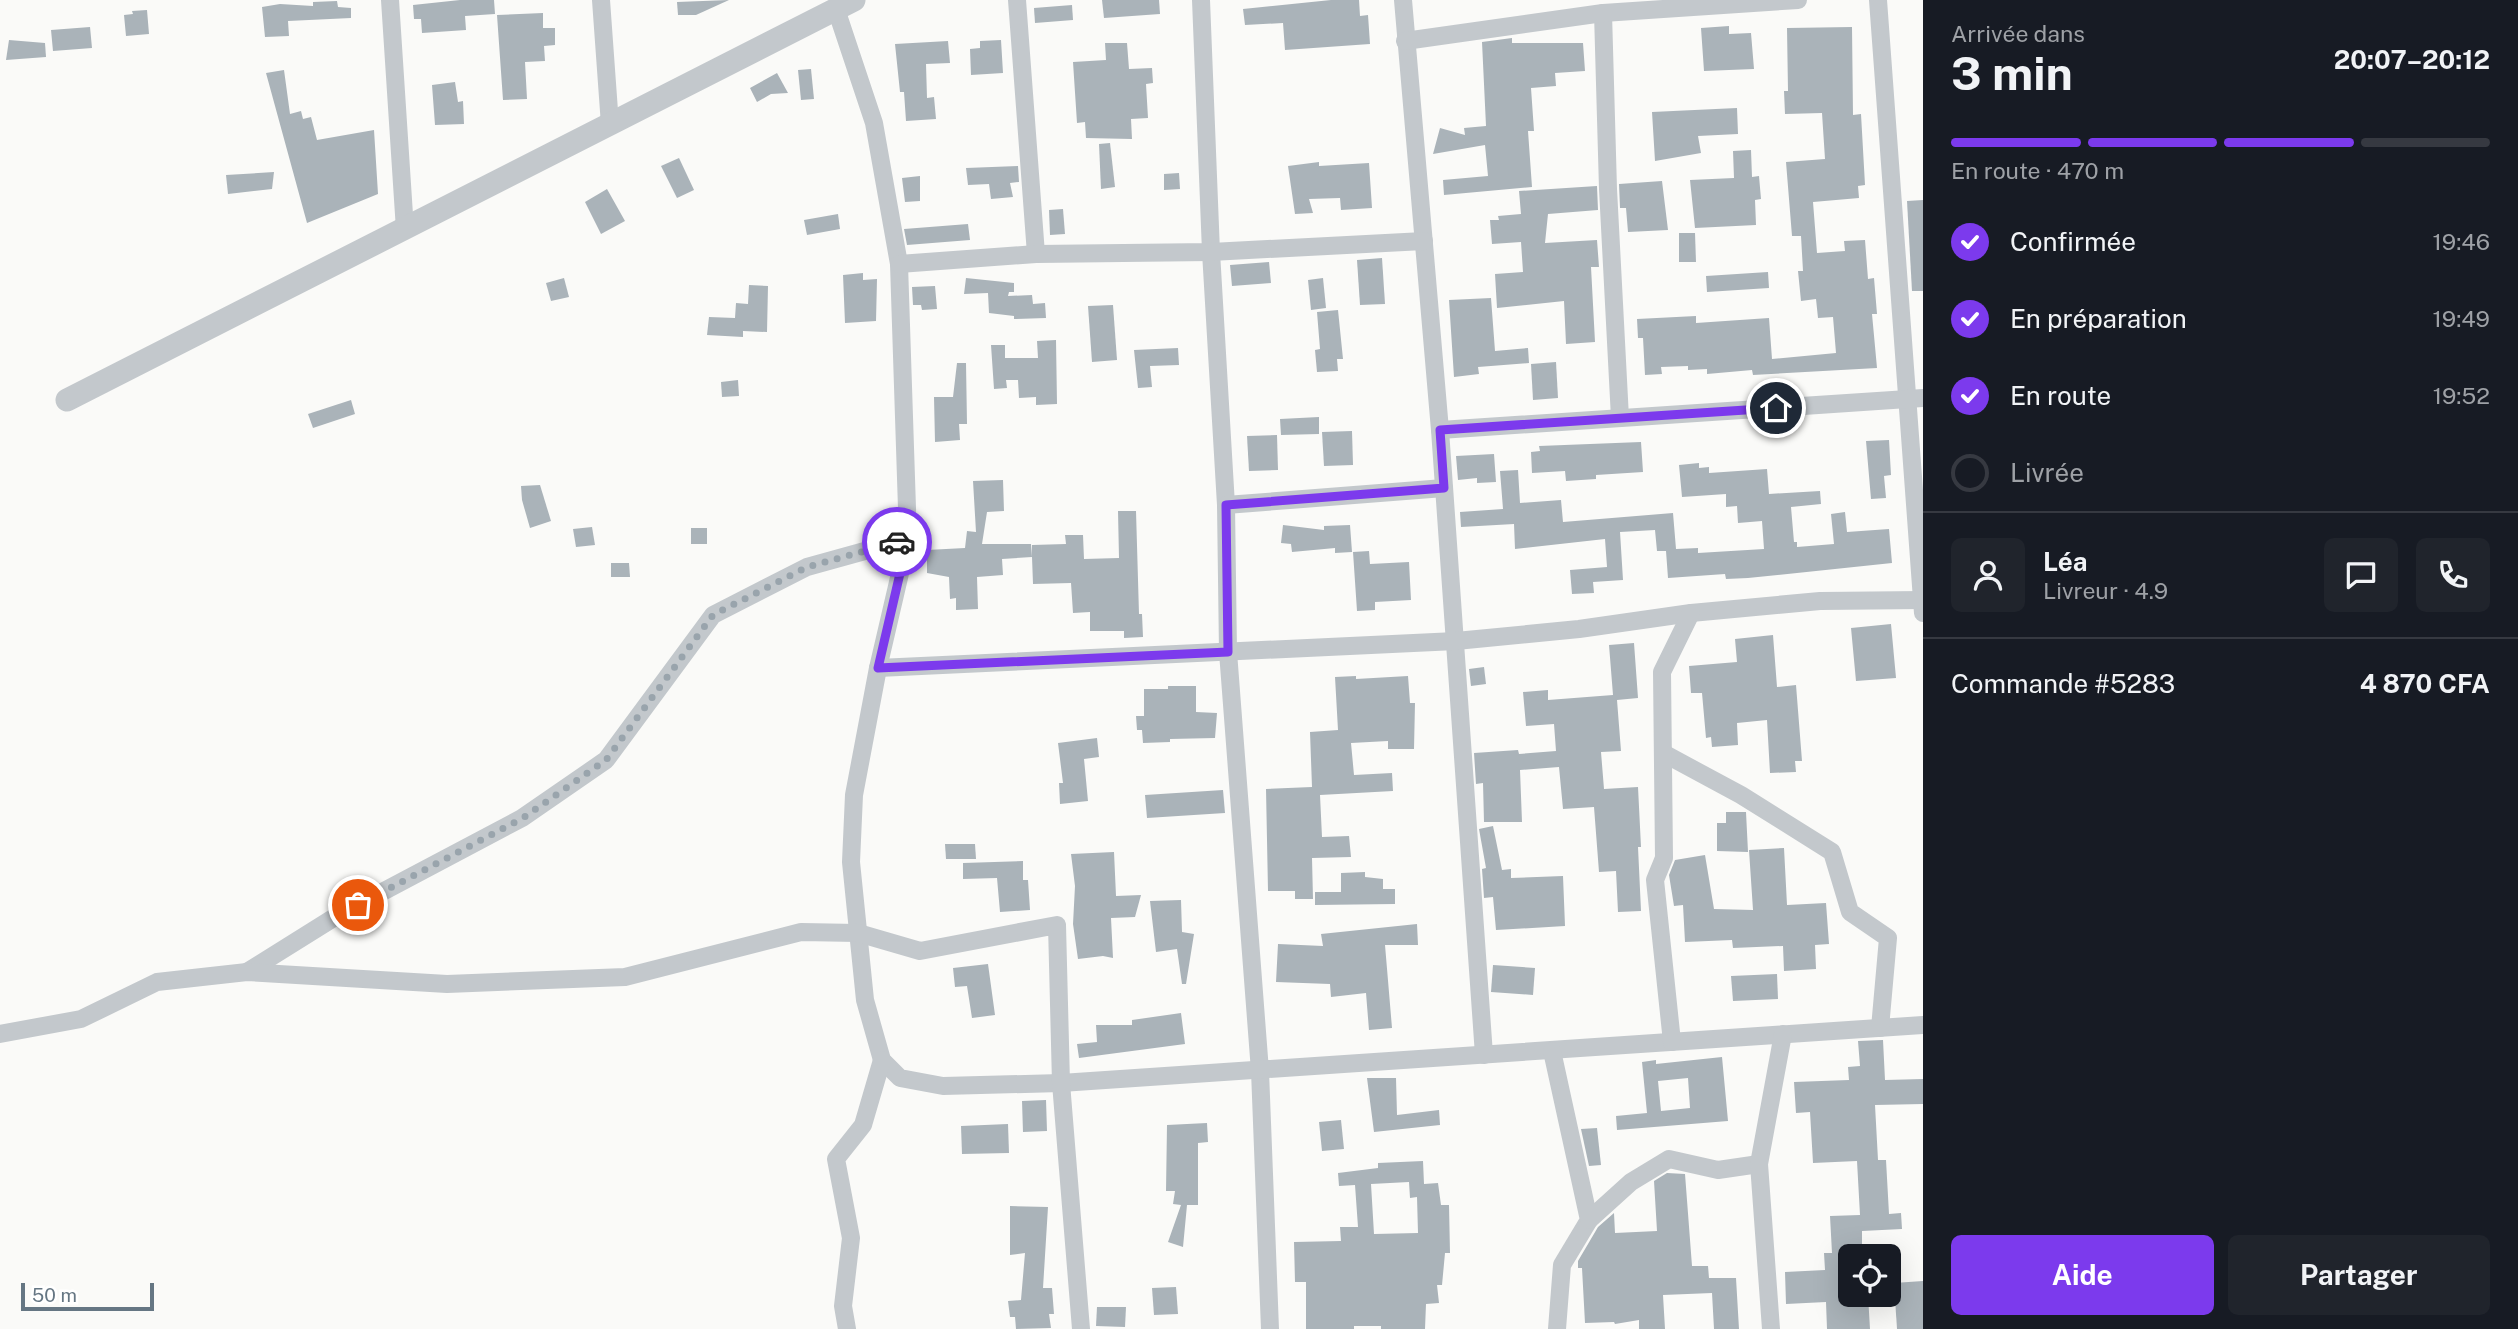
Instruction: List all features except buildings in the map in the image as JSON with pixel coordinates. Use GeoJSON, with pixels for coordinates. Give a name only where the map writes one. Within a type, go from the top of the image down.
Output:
{"type":"FeatureCollection","features":[{"type":"Feature","properties":{"kind":"street"},"geometry":{"type":"LineString","coordinates":[[390,0],[405,230]]}},
{"type":"Feature","properties":{"kind":"street"},"geometry":{"type":"LineString","coordinates":[[601,0],[610,125]]}},
{"type":"Feature","properties":{"kind":"street"},"geometry":{"type":"LineString","coordinates":[[1017,0],[1036,254]]}},
{"type":"Feature","properties":{"kind":"street"},"geometry":{"type":"LineString","coordinates":[[1200,0],[1226,505],[1228,652],[1260,1071],[1270,1329]]}},
{"type":"Feature","properties":{"kind":"street"},"geometry":{"type":"LineString","coordinates":[[1403,0],[1440,430],[1484,1055]]}},
{"type":"Feature","properties":{"kind":"street"},"geometry":{"type":"LineString","coordinates":[[1405,41],[1603,13],[1798,0]]}},
{"type":"Feature","properties":{"kind":"street"},"geometry":{"type":"LineString","coordinates":[[878,668],[1456,641],[1579,629],[1691,613],[1820,601],[1922,605],[1915,399],[1878,0]]}},
{"type":"Feature","properties":{"kind":"street"},"geometry":{"type":"LineString","coordinates":[[67,400],[845,5],[874,123],[899,264],[908,539],[878,668],[854,795],[850,862],[865,1000],[882,1060],[900,1077],[928,1085],[1061,1083],[1923,1025]]}},
{"type":"Feature","properties":{"kind":"street"},"geometry":{"type":"LineString","coordinates":[[1603,13],[1608,189],[1620,418]]}},
{"type":"Feature","properties":{"kind":"street"},"geometry":{"type":"LineString","coordinates":[[899,264],[1036,254],[1211,252],[1424,241]]}},
{"type":"Feature","properties":{"kind":"street"},"geometry":{"type":"LineString","coordinates":[[1440,430],[1915,399]]}},
{"type":"Feature","properties":{"kind":"street"},"geometry":{"type":"LineString","coordinates":[[1226,505],[1444,488]]}},
{"type":"Feature","properties":{"kind":"street"},"geometry":{"type":"LineString","coordinates":[[247,972],[335,917],[523,818],[606,760],[713,615],[807,567],[908,539]]}},
{"type":"Feature","properties":{"kind":"street"},"geometry":{"type":"LineString","coordinates":[[1672,1042],[1655,880],[1664,858],[1662,672],[1691,613]]}},
{"type":"Feature","properties":{"kind":"street"},"geometry":{"type":"LineString","coordinates":[[1663,753],[1741,795],[1832,852],[1850,912],[1888,938],[1881,1028]]}},
{"type":"Feature","properties":{"kind":"street"},"geometry":{"type":"LineString","coordinates":[[0,1034],[81,1019],[157,982],[247,972],[447,984],[625,976],[801,932],[858,933],[920,951],[1057,925],[1061,1083],[1081,1329]]}},
{"type":"Feature","properties":{"kind":"street"},"geometry":{"type":"LineString","coordinates":[[1771,1329],[1759,1164],[1783,1034]]}},
{"type":"Feature","properties":{"kind":"street"},"geometry":{"type":"LineString","coordinates":[[1552,1051],[1589,1220]]}},
{"type":"Feature","properties":{"kind":"street"},"geometry":{"type":"LineString","coordinates":[[847,1329],[843,1306],[851,1238],[836,1159],[863,1125],[882,1060]]}},
{"type":"Feature","properties":{"kind":"street"},"geometry":{"type":"LineString","coordinates":[[1557,1329],[1562,1265],[1589,1220],[1631,1182],[1669,1159],[1718,1170],[1759,1164]]}},
{"type":"Feature","properties":{"kind":"way so far"},"geometry":{"type":"LineString","coordinates":[[358,905],[523,818],[606,760],[713,615],[807,567],[897,542]]}},
{"type":"Feature","properties":{"kind":"route"},"geometry":{"type":"LineString","coordinates":[[897,542],[908,539],[878,668],[1228,652],[1226,505],[1444,488],[1440,430],[1776,408]]}}]}
